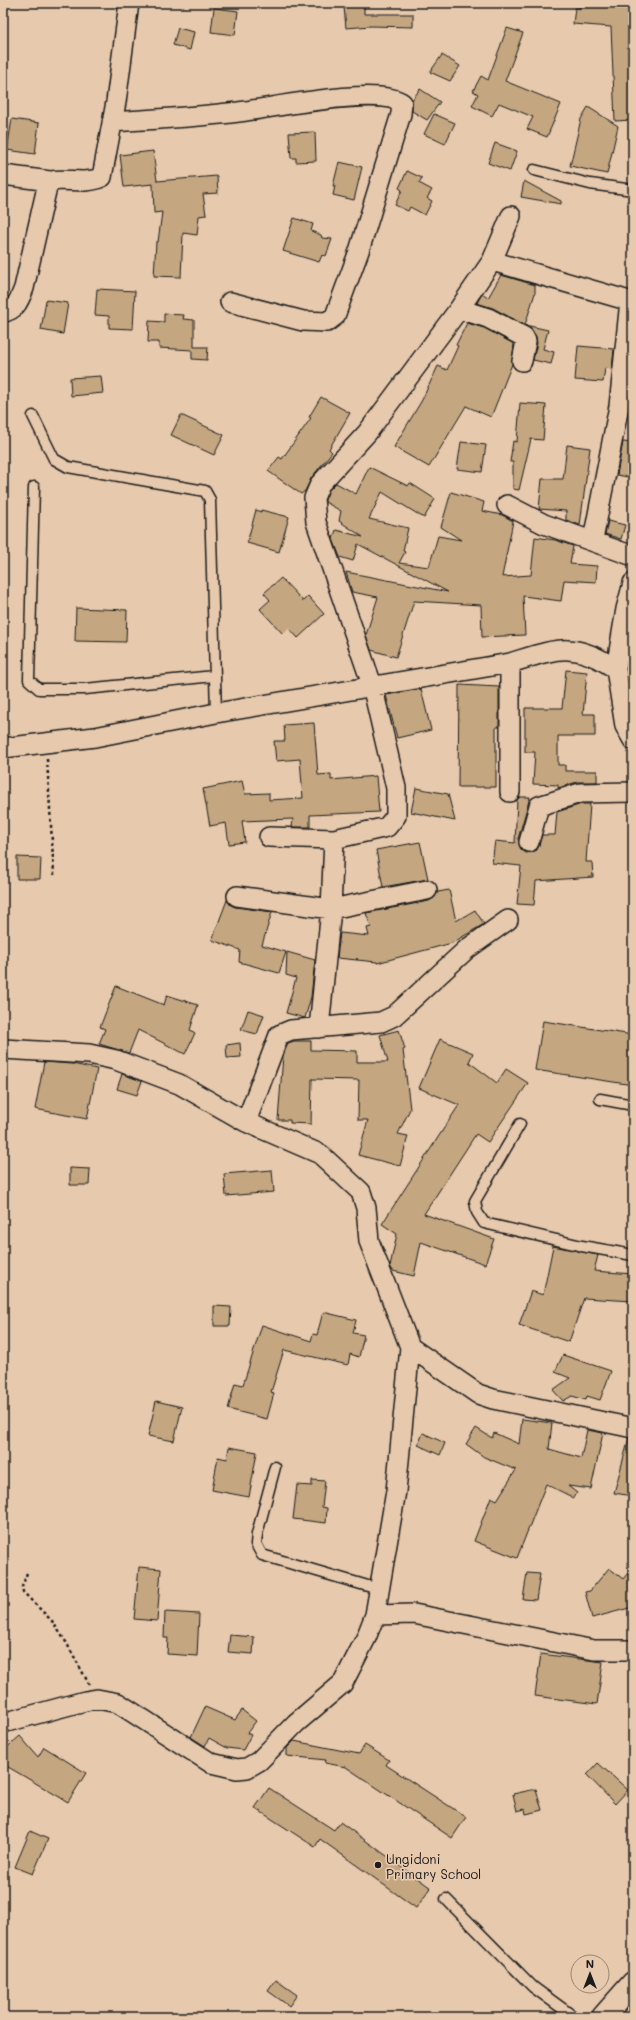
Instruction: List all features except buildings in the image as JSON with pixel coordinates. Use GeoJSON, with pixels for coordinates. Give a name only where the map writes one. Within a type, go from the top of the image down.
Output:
{"type":"FeatureCollection","features":[{"type":"Feature","properties":{"kind":"main road"},"geometry":{"type":"LineString","coordinates":[[603,2017],[633,1983]]}},
{"type":"Feature","properties":{"kind":"street"},"geometry":{"type":"LineString","coordinates":[[3,175],[50,181],[61,180],[92,182],[102,177],[112,122],[129,3]]}},
{"type":"Feature","properties":{"kind":"street"},"geometry":{"type":"LineString","coordinates":[[112,122],[245,111],[322,100],[374,97],[397,100],[402,103],[401,114],[359,251],[335,316],[327,322],[303,322],[230,302]]}},
{"type":"Feature","properties":{"kind":"street"},"geometry":{"type":"LineString","coordinates":[[3,312],[6,312],[18,304],[24,288],[47,188],[50,181]]}},
{"type":"Feature","properties":{"kind":"street"},"geometry":{"type":"LineString","coordinates":[[268,837],[334,838],[387,828],[396,816],[396,788],[372,686],[316,522],[314,498],[320,484],[368,433],[492,261],[511,216]]}},
{"type":"Feature","properties":{"kind":"street"},"geometry":{"type":"LineString","coordinates":[[492,261],[631,301],[619,406],[593,540]]}},
{"type":"Feature","properties":{"kind":"street"},"geometry":{"type":"LineString","coordinates":[[459,308],[488,318],[524,337],[526,341],[522,361]]}},
{"type":"Feature","properties":{"kind":"street"},"geometry":{"type":"LineString","coordinates":[[507,505],[544,524],[593,540],[633,556]]}},
{"type":"Feature","properties":{"kind":"street"},"geometry":{"type":"LineString","coordinates":[[633,584],[626,609],[616,670],[625,726],[633,740]]}},
{"type":"Feature","properties":{"kind":"street"},"geometry":{"type":"LineString","coordinates":[[3,748],[95,737],[216,713],[510,663],[556,649],[578,651],[597,656],[616,670]]}},
{"type":"Feature","properties":{"kind":"street"},"geometry":{"type":"LineString","coordinates":[[510,663],[510,792]]}},
{"type":"Feature","properties":{"kind":"street"},"geometry":{"type":"LineString","coordinates":[[529,842],[539,806],[580,793],[633,792]]}},
{"type":"Feature","properties":{"kind":"street"},"geometry":{"type":"LineString","coordinates":[[319,1028],[330,909],[334,838]]}},
{"type":"Feature","properties":{"kind":"street"},"geometry":{"type":"LineString","coordinates":[[236,896],[330,909],[427,890]]}},
{"type":"Feature","properties":{"kind":"street"},"geometry":{"type":"LineString","coordinates":[[246,1122],[279,1035],[291,1030],[381,1022],[394,1016],[468,949],[508,920]]}},
{"type":"Feature","properties":{"kind":"street"},"geometry":{"type":"LineString","coordinates":[[3,1049],[89,1054],[116,1060],[179,1084],[246,1122],[320,1154],[361,1192],[366,1208],[369,1241],[410,1347],[396,1491],[378,1589],[375,1615],[366,1638],[343,1683],[296,1723],[259,1762],[247,1768],[237,1769],[211,1763],[118,1703],[97,1699],[3,1723]]}},
{"type":"Feature","properties":{"kind":"street"},"geometry":{"type":"LineString","coordinates":[[410,1347],[478,1394],[493,1399],[633,1428]]}},
{"type":"Feature","properties":{"kind":"street"},"geometry":{"type":"LineString","coordinates":[[375,1615],[414,1614],[594,1650],[633,1650]]}},
{"type":"Feature","properties":{"kind":"lane"},"geometry":{"type":"LineString","coordinates":[[534,170],[590,184],[633,190]]}},
{"type":"Feature","properties":{"kind":"lane"},"geometry":{"type":"LineString","coordinates":[[33,416],[54,459],[68,467],[205,491],[210,500],[216,713]]}},
{"type":"Feature","properties":{"kind":"lane"},"geometry":{"type":"LineString","coordinates":[[34,487],[29,680],[40,689],[85,689],[214,676]]}},
{"type":"Feature","properties":{"kind":"lane"},"geometry":{"type":"LineString","coordinates":[[600,1099],[633,1105]]}},
{"type":"Feature","properties":{"kind":"lane"},"geometry":{"type":"LineString","coordinates":[[520,1124],[475,1201],[477,1212],[484,1223],[582,1246],[633,1255]]}},
{"type":"Feature","properties":{"kind":"lane"},"geometry":{"type":"LineString","coordinates":[[275,1467],[257,1534],[256,1544],[262,1555],[378,1589]]}},
{"type":"Feature","properties":{"kind":"lane"},"geometry":{"type":"LineString","coordinates":[[446,1899],[533,1987],[574,2017]]}},
{"type":"Feature","properties":{"kind":"path"},"geometry":{"type":"LineString","coordinates":[[46,743],[54,875]]}},
{"type":"Feature","properties":{"kind":"path"},"geometry":{"type":"LineString","coordinates":[[27,1573],[22,1587],[23,1592],[52,1621],[66,1642],[97,1699]]}},
{"type":"Feature","properties":{"kind":"place","name":"Ungidoni Primary School"},"geometry":{"type":"Point","coordinates":[378,1865]}}]}
